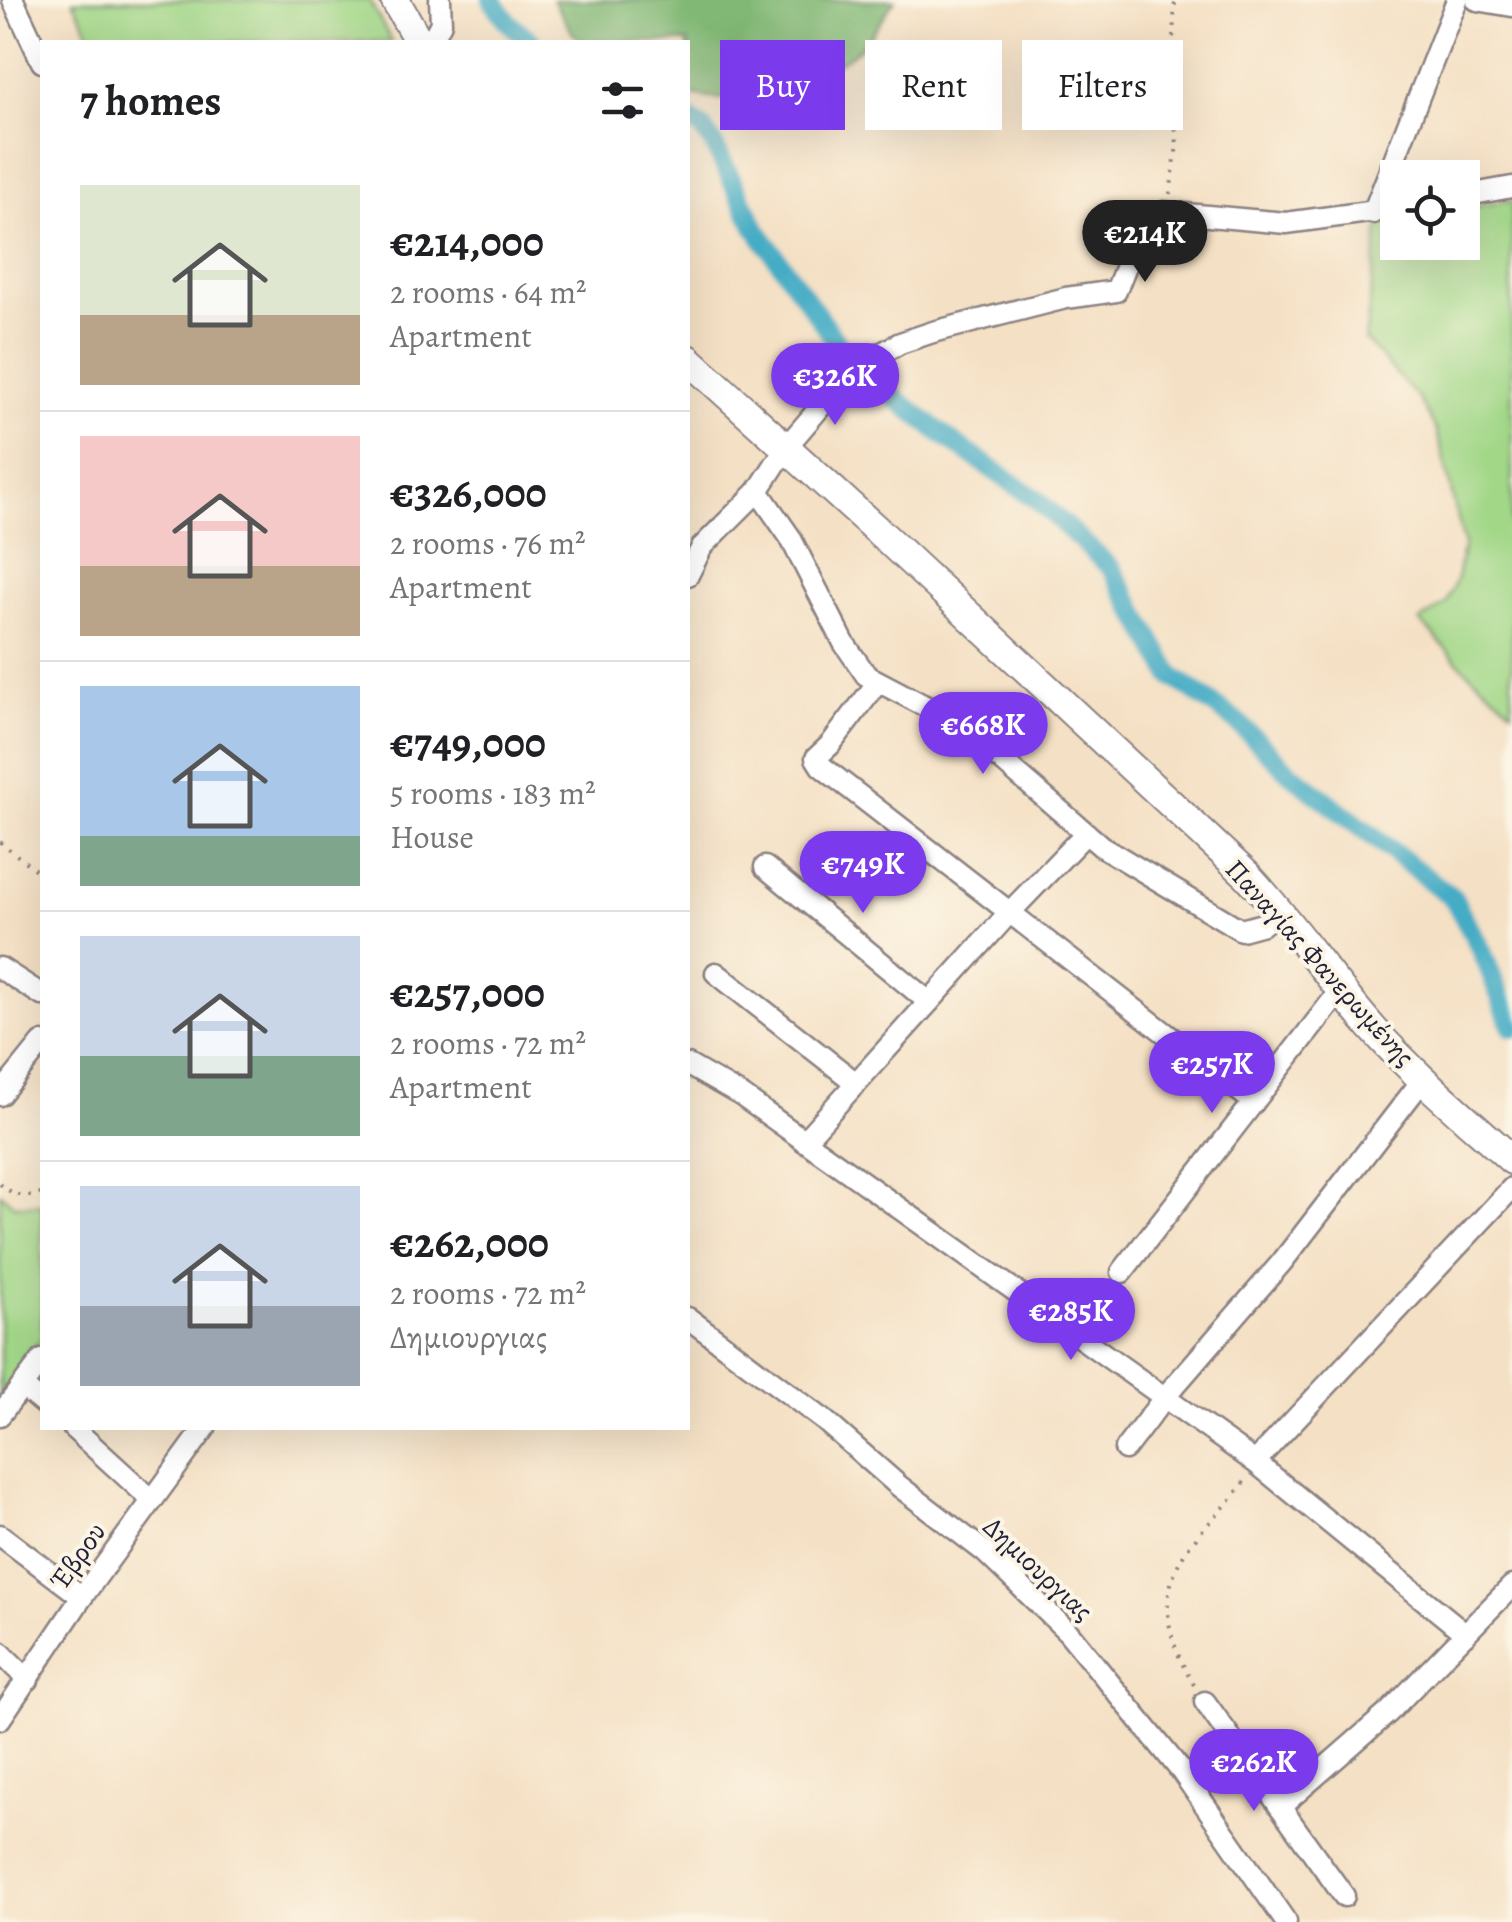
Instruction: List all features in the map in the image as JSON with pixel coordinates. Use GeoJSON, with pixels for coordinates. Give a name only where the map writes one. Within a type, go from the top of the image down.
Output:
{"type":"FeatureCollection","features":[{"type":"Feature","properties":{"kind":"main road"},"geometry":{"type":"LineString","coordinates":[[396,0],[419,40]]}},
{"type":"Feature","properties":{"kind":"main road","name":"Παναγίας Φανερωμένης"},"geometry":{"type":"LineString","coordinates":[[690,361],[787,446],[1247,875],[1280,910],[1376,1033],[1512,1160]]}},
{"type":"Feature","properties":{"kind":"street"},"geometry":{"type":"LineString","coordinates":[[13,0],[40,58]]}},
{"type":"Feature","properties":{"kind":"street"},"geometry":{"type":"LineString","coordinates":[[432,40],[441,23],[440,0]]}},
{"type":"Feature","properties":{"kind":"street"},"geometry":{"type":"LineString","coordinates":[[1373,212],[1457,0]]}},
{"type":"Feature","properties":{"kind":"street"},"geometry":{"type":"LineString","coordinates":[[1477,0],[1512,6]]}},
{"type":"Feature","properties":{"kind":"street"},"geometry":{"type":"LineString","coordinates":[[1480,193],[1512,187]]}},
{"type":"Feature","properties":{"kind":"street"},"geometry":{"type":"LineString","coordinates":[[690,571],[702,547],[758,491],[787,446],[846,377],[900,343],[1066,298],[1116,291],[1144,220],[1164,212],[1286,223],[1380,211]]}},
{"type":"Feature","properties":{"kind":"street"},"geometry":{"type":"LineString","coordinates":[[758,491],[790,537],[844,643],[866,674],[978,740],[1101,846],[1241,930],[1263,924],[1280,910]]}},
{"type":"Feature","properties":{"kind":"street"},"geometry":{"type":"LineString","coordinates":[[878,682],[816,758],[1254,1102]]}},
{"type":"Feature","properties":{"kind":"street"},"geometry":{"type":"LineString","coordinates":[[804,1141],[1086,833]]}},
{"type":"Feature","properties":{"kind":"street"},"geometry":{"type":"LineString","coordinates":[[765,867],[929,1002]]}},
{"type":"Feature","properties":{"kind":"street"},"geometry":{"type":"LineString","coordinates":[[0,968],[40,994]]}},
{"type":"Feature","properties":{"kind":"street"},"geometry":{"type":"LineString","coordinates":[[716,973],[856,1083]]}},
{"type":"Feature","properties":{"kind":"street"},"geometry":{"type":"LineString","coordinates":[[1122,1272],[1340,991]]}},
{"type":"Feature","properties":{"kind":"street"},"geometry":{"type":"LineString","coordinates":[[0,1094],[40,1045]]}},
{"type":"Feature","properties":{"kind":"street"},"geometry":{"type":"LineString","coordinates":[[690,1066],[742,1096],[1255,1462],[1466,1634]]}},
{"type":"Feature","properties":{"kind":"street"},"geometry":{"type":"LineString","coordinates":[[1126,1449],[1164,1398],[1282,1262],[1424,1078]]}},
{"type":"Feature","properties":{"kind":"street"},"geometry":{"type":"LineString","coordinates":[[1255,1462],[1512,1188]]}},
{"type":"Feature","properties":{"kind":"street","name":"Δημιουργιας"},"geometry":{"type":"LineString","coordinates":[[690,1320],[825,1421],[985,1552],[1068,1632],[1182,1772],[1286,1922]]}},
{"type":"Feature","properties":{"kind":"street"},"geometry":{"type":"LineString","coordinates":[[0,1415],[40,1363]]}},
{"type":"Feature","properties":{"kind":"street"},"geometry":{"type":"LineString","coordinates":[[22,1386],[40,1400]]}},
{"type":"Feature","properties":{"kind":"street"},"geometry":{"type":"LineString","coordinates":[[75,1430],[152,1500]]}},
{"type":"Feature","properties":{"kind":"street","name":"Έβρου"},"geometry":{"type":"LineString","coordinates":[[0,1719],[82,1597],[204,1430]]}},
{"type":"Feature","properties":{"kind":"street"},"geometry":{"type":"LineString","coordinates":[[0,1535],[82,1597]]}},
{"type":"Feature","properties":{"kind":"street"},"geometry":{"type":"LineString","coordinates":[[1280,1807],[1389,1712],[1512,1586]]}},
{"type":"Feature","properties":{"kind":"street"},"geometry":{"type":"LineString","coordinates":[[0,1652],[28,1680]]}},
{"type":"Feature","properties":{"kind":"street"},"geometry":{"type":"LineString","coordinates":[[1204,1702],[1344,1896]]}},
{"type":"Feature","properties":{"kind":"path"},"geometry":{"type":"LineString","coordinates":[[1164,212],[1172,190],[1177,145],[1170,76],[1175,0]]}},
{"type":"Feature","properties":{"kind":"path"},"geometry":{"type":"LineString","coordinates":[[0,842],[40,873]]}},
{"type":"Feature","properties":{"kind":"path"},"geometry":{"type":"LineString","coordinates":[[0,1184],[27,1198],[40,1194]]}},
{"type":"Feature","properties":{"kind":"path"},"geometry":{"type":"LineString","coordinates":[[1204,1702],[1178,1658],[1166,1619],[1172,1585],[1186,1551],[1233,1501],[1255,1462]]}},
{"type":"Feature","properties":{"kind":"green space"},"geometry":{"type":"Polygon","coordinates":[[[73,0],[369,0],[391,40],[93,40],[73,0]]]}},
{"type":"Feature","properties":{"kind":"green space"},"geometry":{"type":"Polygon","coordinates":[[[553,0],[895,0],[868,39],[845,59],[845,40],[720,40],[720,98],[690,94],[690,40],[582,40],[573,34],[553,0]]]}},
{"type":"Feature","properties":{"kind":"green space"},"geometry":{"type":"Polygon","coordinates":[[[1512,200],[1512,710],[1465,669],[1420,621],[1446,604],[1457,578],[1464,544],[1437,431],[1419,399],[1365,340],[1380,221],[1380,260],[1480,260],[1480,205],[1512,200]]]}},
{"type":"Feature","properties":{"kind":"green space"},"geometry":{"type":"Polygon","coordinates":[[[0,1193],[14,1205],[40,1204],[40,1341],[0,1395],[0,1193]]]}},
{"type":"Feature","properties":{"kind":"waterway"},"geometry":{"type":"LineString","coordinates":[[492,0],[509,23],[530,40]]}},
{"type":"Feature","properties":{"kind":"waterway"},"geometry":{"type":"LineString","coordinates":[[690,120],[713,143],[757,230],[845,354],[951,441],[1036,499],[1112,569],[1172,676],[1235,720],[1290,773],[1453,898],[1482,951],[1512,1027]]}}]}
